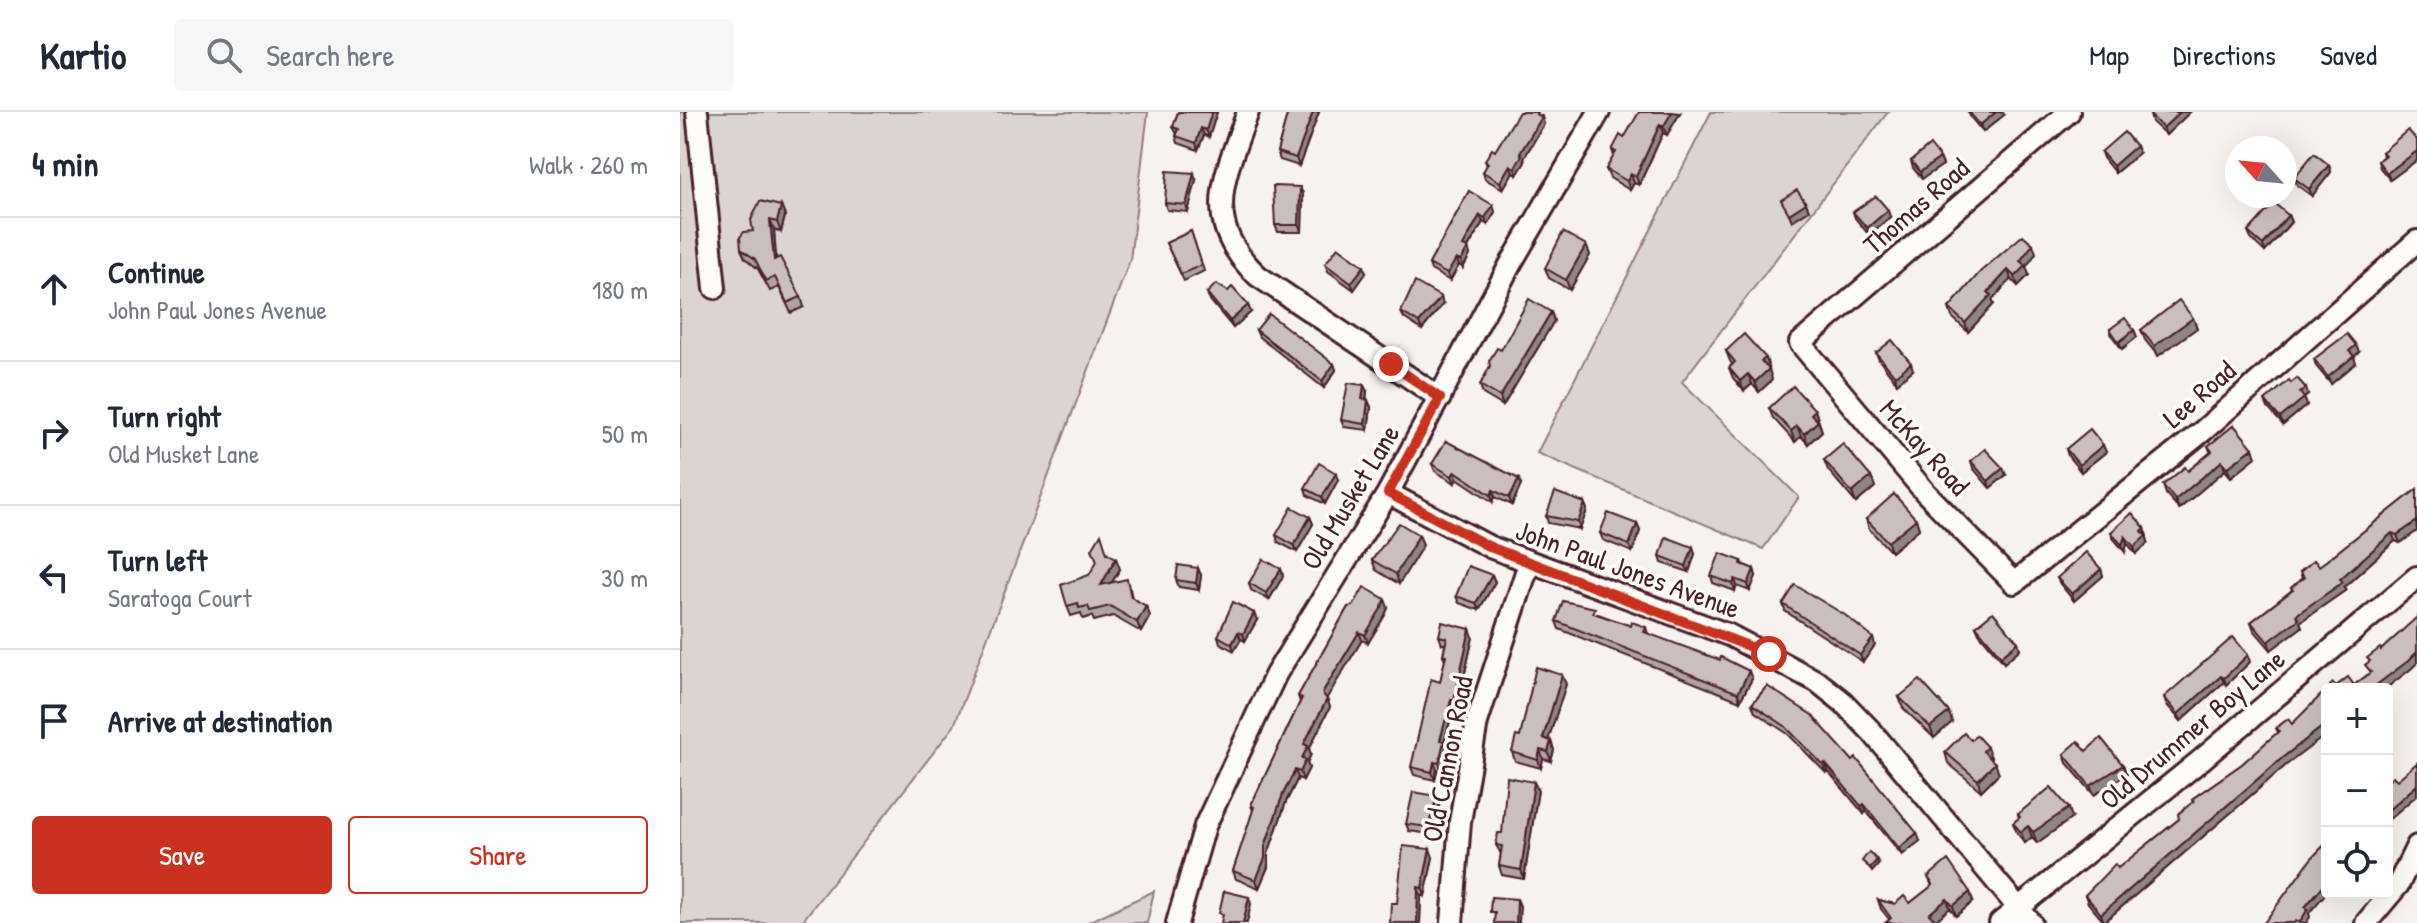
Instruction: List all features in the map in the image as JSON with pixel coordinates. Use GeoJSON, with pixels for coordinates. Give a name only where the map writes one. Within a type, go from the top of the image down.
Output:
{"type":"FeatureCollection","features":[{"type":"Feature","properties":{"kind":"street"},"geometry":{"type":"LineString","coordinates":[[697,112],[715,288]]}},
{"type":"Feature","properties":{"kind":"street"},"geometry":{"type":"LineString","coordinates":[[1248,112],[1221,196],[1221,221],[1241,260],[1258,276],[1440,398]]}},
{"type":"Feature","properties":{"kind":"street","name":"Old Musket Lane"},"geometry":{"type":"LineString","coordinates":[[1177,923],[1205,826],[1276,674],[1388,493],[1510,265],[1599,112]]}},
{"type":"Feature","properties":{"kind":"street","name":"Thomas Road"},"geometry":{"type":"LineString","coordinates":[[1800,343],[2069,112]]}},
{"type":"Feature","properties":{"kind":"street","name":"Lee Road"},"geometry":{"type":"LineString","coordinates":[[2014,583],[2204,430],[2417,241]]}},
{"type":"Feature","properties":{"kind":"street","name":"McKay Road"},"geometry":{"type":"LineString","coordinates":[[1800,343],[1925,492],[2014,583]]}},
{"type":"Feature","properties":{"kind":"street","name":"John Paul Jones Avenue"},"geometry":{"type":"LineString","coordinates":[[1388,493],[1490,547],[1729,635],[1818,682],[1872,732],[2024,916]]}},
{"type":"Feature","properties":{"kind":"street","name":"Old Cannon Road"},"geometry":{"type":"LineString","coordinates":[[1452,923],[1460,822],[1477,722],[1529,563]]}},
{"type":"Feature","properties":{"kind":"street","name":"Old Drummer Boy Lane"},"geometry":{"type":"LineString","coordinates":[[2000,923],[2024,916],[2201,760],[2417,577]]}},
{"type":"Feature","properties":{"kind":"street"},"geometry":{"type":"LineString","coordinates":[[2366,923],[2408,882],[2412,850],[2417,846]]}},
{"type":"Feature","properties":{"kind":"shaded area"},"geometry":{"type":"Polygon","coordinates":[[[680,112],[1148,112],[1130,260],[954,726],[804,919],[807,923],[680,923],[680,112]]]}},
{"type":"Feature","properties":{"kind":"shaded area"},"geometry":{"type":"Polygon","coordinates":[[[1711,112],[1888,112],[1682,382],[1799,497],[1763,549],[1537,453],[1711,112]]]}},
{"type":"Feature","properties":{"kind":"shaded area"},"geometry":{"type":"Polygon","coordinates":[[[1154,891],[1147,923],[1086,923],[1154,891]]]}},
{"type":"Feature","properties":{"kind":"building"},"geometry":{"type":"Polygon","coordinates":[[[1178,112],[1212,112],[1206,130],[1201,128],[1196,143],[1176,136],[1179,129],[1173,127],[1178,112]]]}},
{"type":"Feature","properties":{"kind":"building"},"geometry":{"type":"Polygon","coordinates":[[[1288,112],[1313,112],[1296,158],[1277,152],[1288,112]]]}},
{"type":"Feature","properties":{"kind":"building"},"geometry":{"type":"Polygon","coordinates":[[[1519,112],[1537,112],[1542,117],[1520,153],[1522,155],[1515,168],[1510,165],[1500,182],[1483,172],[1488,163],[1485,160],[1492,149],[1495,151],[1519,112]]]}},
{"type":"Feature","properties":{"kind":"building"},"geometry":{"type":"Polygon","coordinates":[[[1639,112],[1672,112],[1663,127],[1660,124],[1636,176],[1631,174],[1627,181],[1606,169],[1616,152],[1612,150],[1620,135],[1624,138],[1639,112]]]}},
{"type":"Feature","properties":{"kind":"building"},"geometry":{"type":"Polygon","coordinates":[[[1969,112],[1996,112],[1980,125],[1969,112]]]}},
{"type":"Feature","properties":{"kind":"building"},"geometry":{"type":"Polygon","coordinates":[[[2152,112],[2180,112],[2163,128],[2150,115],[2152,112]]]}},
{"type":"Feature","properties":{"kind":"building"},"geometry":{"type":"Polygon","coordinates":[[[2408,130],[2417,140],[2417,151],[2387,173],[2378,161],[2385,155],[2382,152],[2408,130]]]}},
{"type":"Feature","properties":{"kind":"building"},"geometry":{"type":"Polygon","coordinates":[[[2124,132],[2136,146],[2113,166],[2101,152],[2124,132]]]}},
{"type":"Feature","properties":{"kind":"building"},"geometry":{"type":"Polygon","coordinates":[[[1930,145],[1940,158],[1920,172],[1911,161],[1930,145]]]}},
{"type":"Feature","properties":{"kind":"building"},"geometry":{"type":"Polygon","coordinates":[[[2314,153],[2329,165],[2309,189],[2297,180],[2297,174],[2314,153]]]}},
{"type":"Feature","properties":{"kind":"building"},"geometry":{"type":"Polygon","coordinates":[[[1167,171],[1194,173],[1186,205],[1165,203],[1167,171]]]}},
{"type":"Feature","properties":{"kind":"building"},"geometry":{"type":"Polygon","coordinates":[[[1273,186],[1300,187],[1299,225],[1275,225],[1273,186]]]}},
{"type":"Feature","properties":{"kind":"building"},"geometry":{"type":"Polygon","coordinates":[[[1797,190],[1806,203],[1789,214],[1781,200],[1797,190]]]}},
{"type":"Feature","properties":{"kind":"building"},"geometry":{"type":"Polygon","coordinates":[[[1469,191],[1493,205],[1485,218],[1480,215],[1463,246],[1468,248],[1461,261],[1456,259],[1447,274],[1429,264],[1469,191]]]}},
{"type":"Feature","properties":{"kind":"building"},"geometry":{"type":"Polygon","coordinates":[[[1876,196],[1888,210],[1867,228],[1853,212],[1876,196]]]}},
{"type":"Feature","properties":{"kind":"building"},"geometry":{"type":"Polygon","coordinates":[[[760,201],[781,206],[777,222],[770,220],[774,260],[780,257],[801,297],[787,303],[775,277],[766,281],[755,259],[741,249],[740,237],[744,232],[753,231],[751,220],[760,201]]]}},
{"type":"Feature","properties":{"kind":"building"},"geometry":{"type":"Polygon","coordinates":[[[2270,208],[2280,208],[2288,215],[2263,245],[2248,232],[2270,208]]]}},
{"type":"Feature","properties":{"kind":"building"},"geometry":{"type":"Polygon","coordinates":[[[1191,231],[1202,265],[1181,274],[1166,243],[1191,231]]]}},
{"type":"Feature","properties":{"kind":"building"},"geometry":{"type":"Polygon","coordinates":[[[1563,232],[1586,245],[1566,280],[1545,268],[1563,232]]]}},
{"type":"Feature","properties":{"kind":"building"},"geometry":{"type":"Polygon","coordinates":[[[2023,235],[2033,244],[2020,261],[2026,266],[2015,277],[2008,270],[1988,292],[1991,295],[1965,323],[1949,308],[1980,272],[2023,235]]]}},
{"type":"Feature","properties":{"kind":"building"},"geometry":{"type":"Polygon","coordinates":[[[1338,247],[1364,266],[1351,283],[1325,264],[1338,247]]]}},
{"type":"Feature","properties":{"kind":"building"},"geometry":{"type":"Polygon","coordinates":[[[1415,282],[1441,297],[1419,323],[1401,312],[1415,282]]]}},
{"type":"Feature","properties":{"kind":"building"},"geometry":{"type":"Polygon","coordinates":[[[1216,284],[1228,291],[1232,287],[1248,305],[1230,321],[1207,293],[1216,284]]]}},
{"type":"Feature","properties":{"kind":"building"},"geometry":{"type":"Polygon","coordinates":[[[1529,299],[1551,312],[1500,397],[1480,385],[1490,366],[1489,361],[1497,348],[1501,350],[1529,299]]]}},
{"type":"Feature","properties":{"kind":"building"},"geometry":{"type":"Polygon","coordinates":[[[2179,300],[2193,318],[2154,346],[2141,330],[2179,300]]]}},
{"type":"Feature","properties":{"kind":"building"},"geometry":{"type":"Polygon","coordinates":[[[1269,314],[1334,364],[1322,381],[1256,330],[1269,314]]]}},
{"type":"Feature","properties":{"kind":"building"},"geometry":{"type":"Polygon","coordinates":[[[2125,318],[2134,330],[2119,342],[2110,329],[2125,318]]]}},
{"type":"Feature","properties":{"kind":"building"},"geometry":{"type":"Polygon","coordinates":[[[1744,334],[1766,358],[1761,361],[1769,369],[1755,382],[1748,374],[1740,381],[1729,368],[1735,362],[1726,351],[1744,334]]]}},
{"type":"Feature","properties":{"kind":"building"},"geometry":{"type":"Polygon","coordinates":[[[2347,334],[2356,345],[2349,351],[2354,356],[2328,377],[2314,359],[2347,334]]]}},
{"type":"Feature","properties":{"kind":"building"},"geometry":{"type":"Polygon","coordinates":[[[1892,340],[1911,363],[1895,376],[1876,353],[1892,340]]]}},
{"type":"Feature","properties":{"kind":"building"},"geometry":{"type":"Polygon","coordinates":[[[2297,378],[2306,388],[2300,393],[2304,398],[2280,418],[2265,401],[2289,380],[2291,383],[2297,378]]]}},
{"type":"Feature","properties":{"kind":"building"},"geometry":{"type":"Polygon","coordinates":[[[1348,383],[1364,385],[1362,399],[1368,400],[1365,424],[1341,420],[1348,383]]]}},
{"type":"Feature","properties":{"kind":"building"},"geometry":{"type":"Polygon","coordinates":[[[1793,386],[1815,410],[1811,414],[1818,421],[1804,434],[1797,426],[1791,431],[1769,408],[1793,386]]]}},
{"type":"Feature","properties":{"kind":"building"},"geometry":{"type":"Polygon","coordinates":[[[2234,425],[2253,448],[2227,468],[2222,461],[2175,500],[2163,485],[2185,467],[2188,471],[2212,451],[2208,446],[2234,425]]]}},
{"type":"Feature","properties":{"kind":"building"},"geometry":{"type":"Polygon","coordinates":[[[2090,429],[2103,445],[2079,465],[2066,449],[2090,429]]]}},
{"type":"Feature","properties":{"kind":"building"},"geometry":{"type":"Polygon","coordinates":[[[1446,441],[1519,479],[1509,498],[1493,490],[1491,495],[1455,471],[1452,476],[1432,464],[1446,441]]]}},
{"type":"Feature","properties":{"kind":"building"},"geometry":{"type":"Polygon","coordinates":[[[1843,444],[1871,477],[1852,493],[1824,460],[1843,444]]]}},
{"type":"Feature","properties":{"kind":"building"},"geometry":{"type":"Polygon","coordinates":[[[1985,449],[2003,468],[1988,481],[1971,461],[1985,449]]]}},
{"type":"Feature","properties":{"kind":"building"},"geometry":{"type":"Polygon","coordinates":[[[1319,463],[1336,473],[1322,497],[1305,488],[1319,463]]]}},
{"type":"Feature","properties":{"kind":"building"},"geometry":{"type":"Polygon","coordinates":[[[2417,489],[2417,521],[2397,535],[2392,533],[2340,579],[2343,582],[2296,615],[2299,619],[2268,642],[2251,622],[2293,590],[2291,588],[2304,577],[2300,572],[2314,560],[2319,566],[2417,489]]]}},
{"type":"Feature","properties":{"kind":"building"},"geometry":{"type":"Polygon","coordinates":[[[1555,492],[1585,503],[1578,522],[1546,516],[1555,492]]]}},
{"type":"Feature","properties":{"kind":"building"},"geometry":{"type":"Polygon","coordinates":[[[1894,494],[1916,519],[1888,542],[1866,519],[1894,494]]]}},
{"type":"Feature","properties":{"kind":"building"},"geometry":{"type":"Polygon","coordinates":[[[1292,507],[1310,517],[1294,545],[1276,535],[1292,507]]]}},
{"type":"Feature","properties":{"kind":"building"},"geometry":{"type":"Polygon","coordinates":[[[1608,513],[1637,524],[1629,545],[1600,533],[1608,513]]]}},
{"type":"Feature","properties":{"kind":"building"},"geometry":{"type":"Polygon","coordinates":[[[2132,513],[2145,528],[2142,531],[2146,536],[2134,547],[2125,536],[2122,545],[2111,532],[2132,513]]]}},
{"type":"Feature","properties":{"kind":"building"},"geometry":{"type":"Polygon","coordinates":[[[1399,523],[1419,535],[1396,574],[1372,560],[1399,523]]]}},
{"type":"Feature","properties":{"kind":"building"},"geometry":{"type":"Polygon","coordinates":[[[1101,534],[1107,553],[1116,558],[1101,585],[1127,579],[1131,597],[1146,606],[1137,622],[1110,606],[1090,611],[1088,606],[1079,608],[1078,603],[1067,606],[1061,585],[1089,575],[1097,561],[1092,549],[1101,534]]]}},
{"type":"Feature","properties":{"kind":"building"},"geometry":{"type":"Polygon","coordinates":[[[1666,537],[1693,547],[1686,566],[1660,556],[1666,537]]]}},
{"type":"Feature","properties":{"kind":"building"},"geometry":{"type":"Polygon","coordinates":[[[2086,552],[2101,569],[2072,594],[2057,578],[2086,552]]]}},
{"type":"Feature","properties":{"kind":"building"},"geometry":{"type":"Polygon","coordinates":[[[1720,553],[1754,569],[1748,584],[1735,579],[1733,584],[1711,576],[1720,553]]]}},
{"type":"Feature","properties":{"kind":"building"},"geometry":{"type":"Polygon","coordinates":[[[1263,559],[1281,569],[1266,593],[1249,583],[1263,559]]]}},
{"type":"Feature","properties":{"kind":"building"},"geometry":{"type":"Polygon","coordinates":[[[1178,565],[1198,568],[1196,583],[1176,580],[1178,565]]]}},
{"type":"Feature","properties":{"kind":"building"},"geometry":{"type":"Polygon","coordinates":[[[1468,566],[1492,575],[1476,603],[1456,596],[1468,566]]]}},
{"type":"Feature","properties":{"kind":"building"},"geometry":{"type":"Polygon","coordinates":[[[1795,585],[1845,615],[1873,638],[1860,655],[1783,604],[1795,585]]]}},
{"type":"Feature","properties":{"kind":"building"},"geometry":{"type":"Polygon","coordinates":[[[1364,587],[1385,599],[1382,607],[1365,635],[1359,632],[1322,693],[1327,699],[1304,744],[1308,746],[1302,758],[1306,760],[1300,772],[1295,770],[1283,794],[1256,880],[1233,871],[1254,807],[1251,805],[1302,698],[1298,696],[1348,607],[1353,606],[1364,587]]]}},
{"type":"Feature","properties":{"kind":"building"},"geometry":{"type":"Polygon","coordinates":[[[1563,601],[1595,608],[1593,613],[1631,626],[1632,622],[1646,627],[1644,632],[1720,660],[1721,657],[1749,671],[1738,693],[1556,621],[1563,601]]]}},
{"type":"Feature","properties":{"kind":"building"},"geometry":{"type":"Polygon","coordinates":[[[1233,602],[1254,613],[1243,634],[1238,632],[1232,644],[1218,636],[1233,602]]]}},
{"type":"Feature","properties":{"kind":"building"},"geometry":{"type":"Polygon","coordinates":[[[1993,612],[2018,642],[2001,656],[1976,626],[1993,612]]]}},
{"type":"Feature","properties":{"kind":"building"},"geometry":{"type":"Polygon","coordinates":[[[2417,617],[2417,652],[2379,683],[2357,683],[2371,672],[2365,665],[2370,661],[2367,658],[2381,650],[2417,617]]]}},
{"type":"Feature","properties":{"kind":"building"},"geometry":{"type":"Polygon","coordinates":[[[1442,622],[1470,629],[1454,700],[1451,700],[1440,740],[1444,741],[1439,763],[1434,762],[1432,772],[1411,767],[1431,679],[1440,682],[1446,655],[1443,655],[1447,638],[1439,636],[1442,622]]]}},
{"type":"Feature","properties":{"kind":"building"},"geometry":{"type":"Polygon","coordinates":[[[2233,637],[2248,655],[2178,714],[2164,697],[2233,637]]]}},
{"type":"Feature","properties":{"kind":"building"},"geometry":{"type":"Polygon","coordinates":[[[1536,667],[1562,675],[1543,738],[1551,741],[1548,752],[1540,750],[1538,760],[1512,752],[1516,736],[1520,737],[1536,667]]]}},
{"type":"Feature","properties":{"kind":"building"},"geometry":{"type":"Polygon","coordinates":[[[1920,680],[1949,712],[1930,727],[1899,697],[1920,680]]]}},
{"type":"Feature","properties":{"kind":"building"},"geometry":{"type":"Polygon","coordinates":[[[1767,686],[1812,715],[1853,761],[1856,758],[1917,833],[1899,848],[1864,804],[1861,806],[1825,763],[1823,765],[1785,726],[1752,704],[1767,686]]]}},
{"type":"Feature","properties":{"kind":"building"},"geometry":{"type":"Polygon","coordinates":[[[2321,695],[2321,728],[2101,914],[2085,895],[2115,864],[2118,868],[2179,819],[2178,814],[2194,801],[2192,799],[2242,764],[2279,731],[2276,728],[2288,719],[2292,724],[2321,695]]]}},
{"type":"Feature","properties":{"kind":"building"},"geometry":{"type":"Polygon","coordinates":[[[1964,733],[1971,740],[1976,735],[1987,747],[1983,751],[1995,763],[1978,780],[1945,752],[1964,733]]]}},
{"type":"Feature","properties":{"kind":"building"},"geometry":{"type":"Polygon","coordinates":[[[2101,738],[2123,765],[2090,786],[2064,754],[2078,741],[2086,751],[2101,738]]]}},
{"type":"Feature","properties":{"kind":"building"},"geometry":{"type":"Polygon","coordinates":[[[2417,763],[2417,785],[2393,806],[2393,776],[2397,780],[2417,763]]]}},
{"type":"Feature","properties":{"kind":"building"},"geometry":{"type":"Polygon","coordinates":[[[1507,777],[1534,782],[1521,870],[1499,866],[1502,846],[1496,845],[1498,833],[1502,833],[1507,777]]]}},
{"type":"Feature","properties":{"kind":"building"},"geometry":{"type":"Polygon","coordinates":[[[2051,787],[2069,808],[2033,832],[2028,826],[2021,832],[2013,823],[2020,817],[2018,814],[2051,787]]]}},
{"type":"Feature","properties":{"kind":"building"},"geometry":{"type":"Polygon","coordinates":[[[1413,792],[1437,796],[1428,827],[1406,824],[1413,792]]]}},
{"type":"Feature","properties":{"kind":"building"},"geometry":{"type":"Polygon","coordinates":[[[1403,846],[1430,849],[1422,888],[1418,887],[1417,923],[1390,923],[1391,903],[1397,903],[1403,846]]]}},
{"type":"Feature","properties":{"kind":"building"},"geometry":{"type":"Polygon","coordinates":[[[2321,848],[2321,888],[2305,907],[2308,909],[2299,923],[2264,923],[2321,848]]]}},
{"type":"Feature","properties":{"kind":"building"},"geometry":{"type":"Polygon","coordinates":[[[1869,852],[1877,860],[1870,868],[1862,861],[1869,852]]]}},
{"type":"Feature","properties":{"kind":"building"},"geometry":{"type":"Polygon","coordinates":[[[1948,860],[1970,892],[1953,906],[1947,899],[1929,914],[1934,919],[1928,923],[1885,923],[1891,918],[1878,900],[1895,904],[1904,896],[1910,903],[1933,885],[1928,877],[1948,860]]]}},
{"type":"Feature","properties":{"kind":"building"},"geometry":{"type":"Polygon","coordinates":[[[1224,891],[1249,897],[1243,923],[1221,923],[1223,914],[1219,913],[1224,891]]]}},
{"type":"Feature","properties":{"kind":"building"},"geometry":{"type":"Polygon","coordinates":[[[1491,897],[1517,899],[1516,923],[1494,923],[1495,912],[1490,912],[1491,897]]]}},
{"type":"Feature","properties":{"kind":"route"},"geometry":{"type":"LineString","coordinates":[[1391,364],[1440,398],[1388,493],[1490,547],[1729,635],[1769,654]]}}]}
